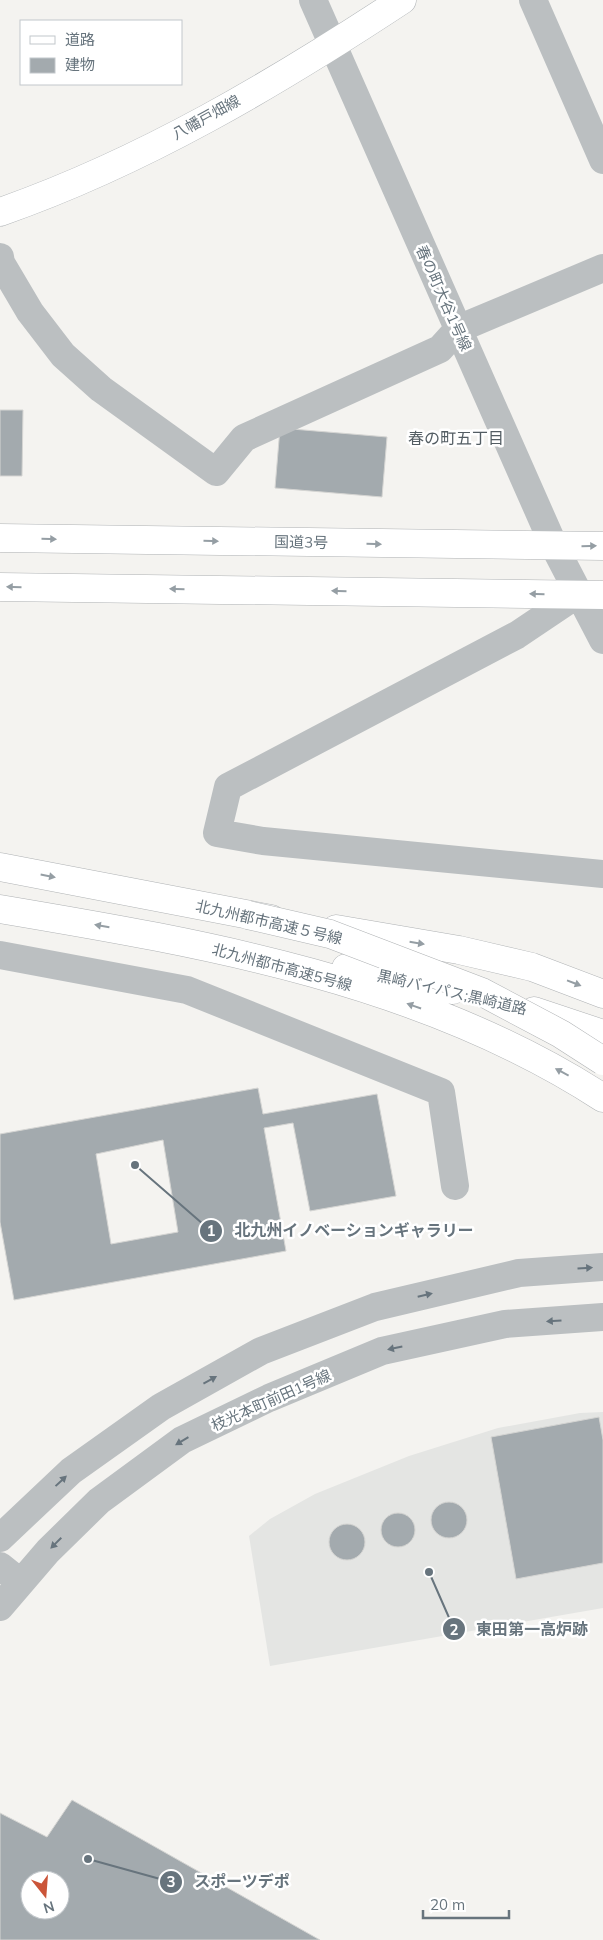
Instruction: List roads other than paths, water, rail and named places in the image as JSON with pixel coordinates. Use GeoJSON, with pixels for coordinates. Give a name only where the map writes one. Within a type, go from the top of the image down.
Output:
{"type":"FeatureCollection","features":[{"type":"Feature","properties":{"kind":"main road","name":"八幡戸畑線"},"geometry":{"type":"LineString","coordinates":[[0,212],[94,175],[196,124],[332,46],[402,0]]}},
{"type":"Feature","properties":{"kind":"main road","name":"国道3号"},"geometry":{"type":"LineString","coordinates":[[0,538],[603,546]]}},
{"type":"Feature","properties":{"kind":"main road"},"geometry":{"type":"LineString","coordinates":[[0,587],[591,594]]}},
{"type":"Feature","properties":{"kind":"main road","name":"北九州都市高速５号線"},"geometry":{"type":"LineString","coordinates":[[0,867],[248,915],[330,934],[482,992],[561,1034],[603,1061]]}},
{"type":"Feature","properties":{"kind":"main road","name":"北九州都市高速5号線"},"geometry":{"type":"LineString","coordinates":[[0,908],[150,934],[322,974],[434,1013],[504,1042],[567,1074],[603,1098]]}},
{"type":"Feature","properties":{"kind":"main road"},"geometry":{"type":"LineString","coordinates":[[248,915],[459,950],[532,966],[603,994]]}},
{"type":"Feature","properties":{"kind":"main road","name":"黒崎バイパス;黒崎道路"},"geometry":{"type":"LineString","coordinates":[[150,934],[400,978],[516,1005],[603,1034]]}},
{"type":"Feature","properties":{"kind":"street","name":"春の町大谷1号線"},"geometry":{"type":"LineString","coordinates":[[313,0],[554,546],[591,594],[603,640]]}},
{"type":"Feature","properties":{"kind":"street"},"geometry":{"type":"LineString","coordinates":[[533,0],[603,160]]}},
{"type":"Feature","properties":{"kind":"street"},"geometry":{"type":"LineString","coordinates":[[0,257],[1,263],[30,312],[63,355],[101,389],[216,472],[244,438],[440,349],[458,329],[603,268]]}},
{"type":"Feature","properties":{"kind":"street"},"geometry":{"type":"LineString","coordinates":[[591,594],[228,787],[216,833],[263,841],[603,874]]}},
{"type":"Feature","properties":{"kind":"street"},"geometry":{"type":"LineString","coordinates":[[0,954],[186,990],[441,1092],[455,1186]]}},
{"type":"Feature","properties":{"kind":"street"},"geometry":{"type":"LineString","coordinates":[[0,1538],[71,1471],[160,1407],[261,1351],[375,1307],[519,1273],[603,1266]]}},
{"type":"Feature","properties":{"kind":"street","name":"枝光本町前田1号線"},"geometry":{"type":"LineString","coordinates":[[0,1607],[10,1574],[99,1501],[182,1440],[269,1398],[382,1351],[505,1324],[603,1317]]}},
{"type":"Feature","properties":{"kind":"place","name":"北九州イノベーションギャラリー"},"geometry":{"type":"Point","coordinates":[135,1165]}},
{"type":"Feature","properties":{"kind":"place","name":"東田第一高炉跡"},"geometry":{"type":"Point","coordinates":[429,1572]}},
{"type":"Feature","properties":{"kind":"place","name":"スポーツデポ"},"geometry":{"type":"Point","coordinates":[88,1859]}},
{"type":"Feature","properties":{"kind":"district","name":"春の町五丁目"},"geometry":{"type":"Point","coordinates":[456,438]}}]}
